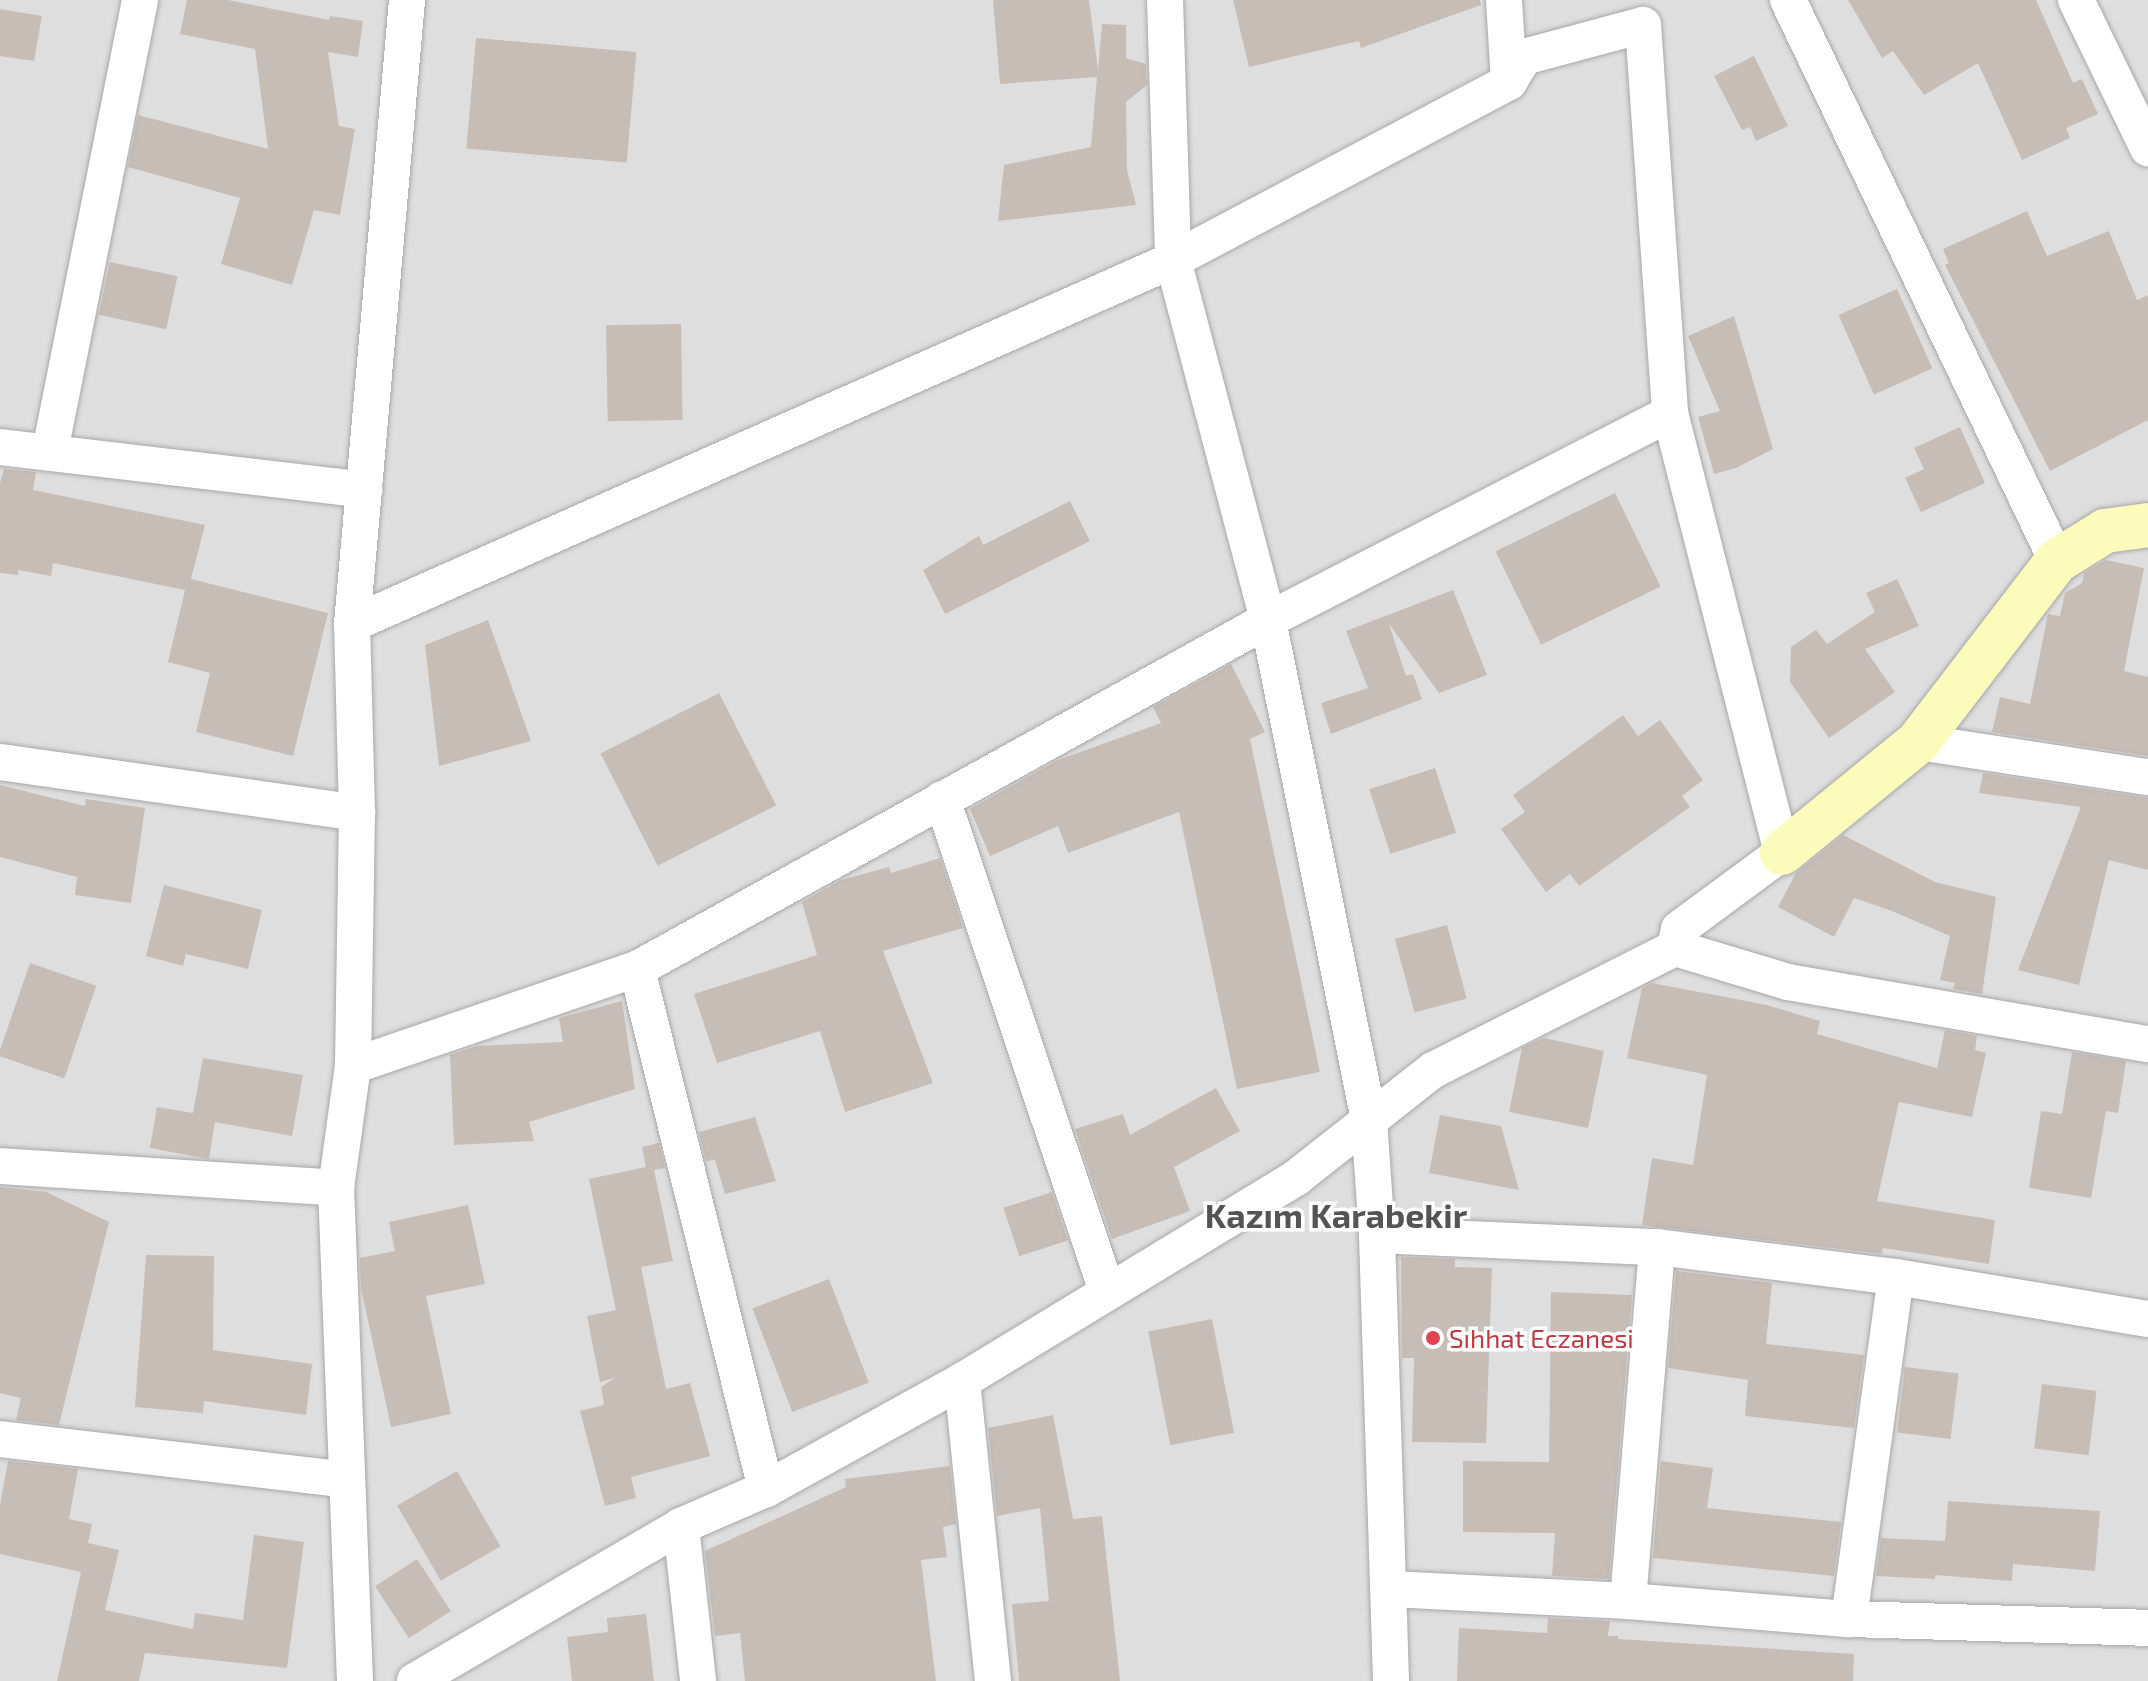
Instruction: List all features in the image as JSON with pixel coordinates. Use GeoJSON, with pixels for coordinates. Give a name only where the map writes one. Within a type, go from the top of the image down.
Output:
{"type":"FeatureCollection","features":[{"type":"Feature","properties":{"kind":"street"},"geometry":{"type":"LineString","coordinates":[[50,451],[140,0]]}},
{"type":"Feature","properties":{"kind":"street"},"geometry":{"type":"LineString","coordinates":[[355,1681],[336,1188],[353,1066],[357,813],[352,624],[407,0]]}},
{"type":"Feature","properties":{"kind":"street"},"geometry":{"type":"LineString","coordinates":[[1165,0],[1173,260],[1268,620],[1369,1120],[1377,1235],[1391,1589],[1391,1681]]}},
{"type":"Feature","properties":{"kind":"street"},"geometry":{"type":"LineString","coordinates":[[1504,0],[1509,82]]}},
{"type":"Feature","properties":{"kind":"street"},"geometry":{"type":"LineString","coordinates":[[1788,0],[2057,561]]}},
{"type":"Feature","properties":{"kind":"street"},"geometry":{"type":"LineString","coordinates":[[2076,0],[2148,148]]}},
{"type":"Feature","properties":{"kind":"street"},"geometry":{"type":"LineString","coordinates":[[352,624],[1173,260],[1509,82],[1524,57],[1643,25],[1670,413],[1782,853]]}},
{"type":"Feature","properties":{"kind":"street"},"geometry":{"type":"LineString","coordinates":[[353,1066],[637,969],[1268,620],[1670,413]]}},
{"type":"Feature","properties":{"kind":"street"},"geometry":{"type":"LineString","coordinates":[[0,447],[364,490]]}},
{"type":"Feature","properties":{"kind":"street"},"geometry":{"type":"LineString","coordinates":[[1675,948],[1679,929],[1782,853],[1918,742],[2057,561],[2105,531],[2148,525]]}},
{"type":"Feature","properties":{"kind":"street"},"geometry":{"type":"LineString","coordinates":[[1918,742],[2148,777]]}},
{"type":"Feature","properties":{"kind":"street"},"geometry":{"type":"LineString","coordinates":[[0,762],[357,813]]}},
{"type":"Feature","properties":{"kind":"street"},"geometry":{"type":"LineString","coordinates":[[942,799],[1107,1291]]}},
{"type":"Feature","properties":{"kind":"street"},"geometry":{"type":"LineString","coordinates":[[419,1680],[681,1526],[766,1489],[962,1381],[1296,1178],[1433,1070],[1675,948],[1788,982],[2148,1044]]}},
{"type":"Feature","properties":{"kind":"street"},"geometry":{"type":"LineString","coordinates":[[637,969],[766,1489]]}},
{"type":"Feature","properties":{"kind":"street"},"geometry":{"type":"LineString","coordinates":[[0,1166],[336,1188]]}},
{"type":"Feature","properties":{"kind":"street"},"geometry":{"type":"LineString","coordinates":[[1377,1235],[1657,1247],[1896,1277],[2148,1319]]}},
{"type":"Feature","properties":{"kind":"street"},"geometry":{"type":"LineString","coordinates":[[1628,1601],[1657,1247]]}},
{"type":"Feature","properties":{"kind":"street"},"geometry":{"type":"LineString","coordinates":[[1849,1619],[1896,1277]]}},
{"type":"Feature","properties":{"kind":"street"},"geometry":{"type":"LineString","coordinates":[[962,1381],[993,1681]]}},
{"type":"Feature","properties":{"kind":"street"},"geometry":{"type":"LineString","coordinates":[[0,1439],[347,1480]]}},
{"type":"Feature","properties":{"kind":"street"},"geometry":{"type":"LineString","coordinates":[[681,1526],[698,1681]]}},
{"type":"Feature","properties":{"kind":"street"},"geometry":{"type":"LineString","coordinates":[[1391,1589],[1628,1601],[1849,1619],[2148,1628]]}},
{"type":"Feature","properties":{"kind":"shaded area"},"geometry":{"type":"Polygon","coordinates":[[[0,0],[2148,0],[2148,1681],[0,1681],[0,0]]]}},
{"type":"Feature","properties":{"kind":"building"},"geometry":{"type":"Polygon","coordinates":[[[187,0],[228,0],[329,20],[330,16],[363,21],[358,57],[328,52],[339,126],[355,129],[340,215],[314,210],[292,285],[221,264],[240,198],[128,167],[138,115],[268,149],[255,49],[180,34],[187,0]]]}},
{"type":"Feature","properties":{"kind":"building"},"geometry":{"type":"Polygon","coordinates":[[[993,0],[1089,0],[1098,70],[1102,24],[1126,25],[1126,58],[1146,64],[1147,85],[1126,102],[1127,170],[1136,205],[998,221],[1004,165],[1091,147],[1097,77],[1000,84],[993,0]]]}},
{"type":"Feature","properties":{"kind":"building"},"geometry":{"type":"Polygon","coordinates":[[[1233,0],[1480,0],[1481,5],[1361,48],[1359,41],[1249,67],[1233,0]]]}},
{"type":"Feature","properties":{"kind":"building"},"geometry":{"type":"Polygon","coordinates":[[[1848,0],[2036,0],[2073,83],[2082,79],[2098,114],[2066,128],[2070,138],[2022,160],[1978,63],[1924,95],[1893,51],[1882,58],[1848,0]]]}},
{"type":"Feature","properties":{"kind":"building"},"geometry":{"type":"Polygon","coordinates":[[[0,9],[42,16],[34,61],[0,56],[0,9]]]}},
{"type":"Feature","properties":{"kind":"building"},"geometry":{"type":"Polygon","coordinates":[[[476,38],[636,52],[627,163],[466,149],[476,38]]]}},
{"type":"Feature","properties":{"kind":"building"},"geometry":{"type":"Polygon","coordinates":[[[1754,56],[1788,126],[1756,141],[1750,127],[1742,130],[1714,76],[1754,56]]]}},
{"type":"Feature","properties":{"kind":"building"},"geometry":{"type":"Polygon","coordinates":[[[2027,211],[2047,256],[2109,231],[2137,300],[2148,295],[2148,420],[2050,471],[1945,265],[1949,263],[1943,249],[2027,211]]]}},
{"type":"Feature","properties":{"kind":"building"},"geometry":{"type":"Polygon","coordinates":[[[110,262],[177,276],[166,329],[99,315],[110,262]]]}},
{"type":"Feature","properties":{"kind":"building"},"geometry":{"type":"Polygon","coordinates":[[[1897,289],[1932,368],[1874,395],[1839,315],[1897,289]]]}},
{"type":"Feature","properties":{"kind":"building"},"geometry":{"type":"Polygon","coordinates":[[[1734,316],[1773,449],[1736,468],[1714,474],[1698,417],[1720,411],[1688,336],[1734,316]]]}},
{"type":"Feature","properties":{"kind":"building"},"geometry":{"type":"Polygon","coordinates":[[[681,324],[683,420],[608,421],[606,325],[681,324]]]}},
{"type":"Feature","properties":{"kind":"building"},"geometry":{"type":"Polygon","coordinates":[[[1960,427],[1985,483],[1921,512],[1905,478],[1924,469],[1914,448],[1960,427]]]}},
{"type":"Feature","properties":{"kind":"building"},"geometry":{"type":"Polygon","coordinates":[[[4,469],[36,472],[33,490],[205,525],[191,579],[328,613],[293,756],[196,732],[210,673],[168,662],[185,590],[53,563],[51,576],[18,570],[18,575],[0,573],[0,483],[4,469]]]}},
{"type":"Feature","properties":{"kind":"building"},"geometry":{"type":"Polygon","coordinates":[[[1615,493],[1661,586],[1541,645],[1495,551],[1615,493]]]}},
{"type":"Feature","properties":{"kind":"building"},"geometry":{"type":"Polygon","coordinates":[[[1070,501],[1090,541],[945,614],[923,570],[979,536],[983,545],[1070,501]]]}},
{"type":"Feature","properties":{"kind":"building"},"geometry":{"type":"Polygon","coordinates":[[[2106,560],[2144,568],[2124,671],[2148,677],[2148,756],[1992,732],[2000,697],[2030,704],[2048,614],[2060,616],[2065,593],[2082,583],[2084,573],[2106,560]]]}},
{"type":"Feature","properties":{"kind":"building"},"geometry":{"type":"Polygon","coordinates":[[[1897,579],[1919,626],[1865,649],[1895,692],[1829,738],[1790,682],[1791,647],[1816,630],[1827,644],[1875,612],[1866,593],[1897,579]]]}},
{"type":"Feature","properties":{"kind":"building"},"geometry":{"type":"Polygon","coordinates":[[[1453,590],[1487,675],[1439,693],[1389,624],[1406,676],[1413,674],[1422,699],[1331,734],[1321,703],[1368,688],[1346,631],[1453,590]]]}},
{"type":"Feature","properties":{"kind":"building"},"geometry":{"type":"Polygon","coordinates":[[[488,620],[531,741],[439,766],[425,645],[488,620]]]}},
{"type":"Feature","properties":{"kind":"building"},"geometry":{"type":"Polygon","coordinates":[[[1231,664],[1265,732],[1250,739],[1320,1072],[1237,1089],[1179,812],[1068,853],[1058,826],[990,856],[970,809],[1058,760],[1161,723],[1153,707],[1231,664]]]}},
{"type":"Feature","properties":{"kind":"building"},"geometry":{"type":"Polygon","coordinates":[[[719,693],[776,805],[658,866],[600,753],[719,693]]]}},
{"type":"Feature","properties":{"kind":"building"},"geometry":{"type":"Polygon","coordinates":[[[1623,715],[1638,736],[1660,720],[1703,780],[1682,796],[1690,807],[1579,886],[1570,874],[1546,892],[1501,829],[1525,812],[1513,795],[1623,715]]]}},
{"type":"Feature","properties":{"kind":"building"},"geometry":{"type":"Polygon","coordinates":[[[1435,768],[1456,833],[1390,854],[1369,789],[1435,768]]]}},
{"type":"Feature","properties":{"kind":"building"},"geometry":{"type":"Polygon","coordinates":[[[1983,773],[2148,798],[2148,870],[2109,860],[2079,985],[2018,970],[2081,807],[1979,793],[1983,773]]]}},
{"type":"Feature","properties":{"kind":"building"},"geometry":{"type":"Polygon","coordinates":[[[0,785],[85,806],[86,799],[145,808],[131,903],[75,895],[77,877],[0,857],[0,785]]]}},
{"type":"Feature","properties":{"kind":"building"},"geometry":{"type":"Polygon","coordinates":[[[1843,835],[1935,882],[1996,897],[1982,994],[1953,989],[1955,983],[1940,980],[1950,936],[1892,911],[1854,898],[1834,937],[1778,907],[1796,873],[1843,835]]]}},
{"type":"Feature","properties":{"kind":"building"},"geometry":{"type":"Polygon","coordinates":[[[940,858],[963,928],[883,951],[933,1083],[845,1112],[820,1031],[717,1063],[694,994],[817,955],[802,902],[841,880],[889,867],[891,873],[940,858]]]}},
{"type":"Feature","properties":{"kind":"building"},"geometry":{"type":"Polygon","coordinates":[[[164,885],[262,910],[248,969],[186,954],[183,966],[146,956],[164,885]]]}},
{"type":"Feature","properties":{"kind":"building"},"geometry":{"type":"Polygon","coordinates":[[[1447,925],[1467,998],[1415,1012],[1395,939],[1447,925]]]}},
{"type":"Feature","properties":{"kind":"building"},"geometry":{"type":"Polygon","coordinates":[[[30,963],[96,986],[64,1078],[0,1056],[30,963]]]}},
{"type":"Feature","properties":{"kind":"building"},"geometry":{"type":"Polygon","coordinates":[[[1652,983],[1767,1005],[1820,1021],[1817,1034],[1937,1068],[1945,1030],[1977,1036],[1975,1050],[1986,1053],[1972,1117],[1899,1102],[1877,1201],[1995,1220],[1989,1264],[1883,1248],[1882,1254],[1642,1225],[1652,1158],[1693,1165],[1707,1075],[1627,1058],[1642,988],[1652,983]]]}},
{"type":"Feature","properties":{"kind":"building"},"geometry":{"type":"Polygon","coordinates":[[[622,1001],[635,1089],[529,1122],[534,1141],[454,1145],[450,1055],[477,1046],[563,1042],[559,1018],[622,1001]]]}},
{"type":"Feature","properties":{"kind":"building"},"geometry":{"type":"Polygon","coordinates":[[[1544,1038],[1604,1051],[1588,1128],[1509,1112],[1522,1048],[1544,1038]]]}},
{"type":"Feature","properties":{"kind":"building"},"geometry":{"type":"Polygon","coordinates":[[[2072,1052],[2126,1061],[2118,1113],[2106,1111],[2091,1198],[2029,1188],[2041,1111],[2062,1114],[2072,1052]]]}},
{"type":"Feature","properties":{"kind":"building"},"geometry":{"type":"Polygon","coordinates":[[[203,1058],[303,1075],[292,1136],[215,1122],[209,1159],[150,1148],[157,1107],[193,1113],[203,1058]]]}},
{"type":"Feature","properties":{"kind":"building"},"geometry":{"type":"Polygon","coordinates":[[[1216,1088],[1240,1131],[1174,1167],[1190,1211],[1112,1239],[1075,1129],[1123,1114],[1130,1135],[1216,1088]]]}},
{"type":"Feature","properties":{"kind":"building"},"geometry":{"type":"Polygon","coordinates":[[[1440,1115],[1501,1126],[1519,1190],[1429,1173],[1440,1115]]]}},
{"type":"Feature","properties":{"kind":"building"},"geometry":{"type":"Polygon","coordinates":[[[755,1117],[776,1181],[725,1194],[715,1160],[706,1161],[699,1132],[755,1117]]]}},
{"type":"Feature","properties":{"kind":"building"},"geometry":{"type":"Polygon","coordinates":[[[659,1143],[665,1168],[654,1170],[673,1261],[641,1267],[666,1389],[690,1383],[710,1456],[631,1477],[636,1498],[605,1506],[580,1411],[604,1405],[601,1387],[615,1378],[600,1382],[587,1316],[616,1310],[589,1179],[646,1167],[642,1147],[659,1143]]]}},
{"type":"Feature","properties":{"kind":"building"},"geometry":{"type":"Polygon","coordinates":[[[0,1187],[46,1192],[109,1222],[59,1425],[16,1420],[21,1398],[0,1393],[0,1187]]]}},
{"type":"Feature","properties":{"kind":"building"},"geometry":{"type":"Polygon","coordinates":[[[1052,1192],[1068,1241],[1019,1256],[1003,1208],[1052,1192]]]}},
{"type":"Feature","properties":{"kind":"building"},"geometry":{"type":"Polygon","coordinates":[[[468,1205],[485,1284],[426,1296],[451,1414],[391,1427],[361,1288],[360,1258],[395,1251],[389,1222],[468,1205]]]}},
{"type":"Feature","properties":{"kind":"building"},"geometry":{"type":"Polygon","coordinates":[[[146,1255],[214,1256],[213,1350],[312,1364],[306,1415],[204,1401],[203,1413],[135,1407],[146,1255]]]}},
{"type":"Feature","properties":{"kind":"building"},"geometry":{"type":"Polygon","coordinates":[[[1401,1257],[1455,1259],[1455,1267],[1492,1268],[1486,1443],[1412,1442],[1414,1358],[1402,1358],[1401,1257]]]}},
{"type":"Feature","properties":{"kind":"building"},"geometry":{"type":"Polygon","coordinates":[[[1676,1271],[1772,1283],[1766,1344],[1864,1355],[1854,1428],[1745,1416],[1748,1380],[1668,1368],[1676,1271]]]}},
{"type":"Feature","properties":{"kind":"building"},"geometry":{"type":"Polygon","coordinates":[[[829,1279],[869,1383],[792,1412],[752,1308],[829,1279]]]}},
{"type":"Feature","properties":{"kind":"building"},"geometry":{"type":"Polygon","coordinates":[[[1551,1292],[1632,1295],[1609,1579],[1552,1576],[1555,1533],[1463,1532],[1463,1461],[1549,1462],[1551,1292]]]}},
{"type":"Feature","properties":{"kind":"building"},"geometry":{"type":"Polygon","coordinates":[[[1212,1319],[1234,1433],[1170,1445],[1148,1331],[1212,1319]]]}},
{"type":"Feature","properties":{"kind":"building"},"geometry":{"type":"Polygon","coordinates":[[[1905,1367],[1959,1374],[1951,1439],[1897,1433],[1905,1367]]]}},
{"type":"Feature","properties":{"kind":"building"},"geometry":{"type":"Polygon","coordinates":[[[2042,1384],[2097,1391],[2089,1455],[2034,1449],[2042,1384]]]}},
{"type":"Feature","properties":{"kind":"building"},"geometry":{"type":"Polygon","coordinates":[[[1053,1415],[1073,1519],[1102,1516],[1120,1681],[1019,1681],[1012,1604],[1049,1601],[1040,1508],[997,1516],[988,1428],[1053,1415]]]}},
{"type":"Feature","properties":{"kind":"building"},"geometry":{"type":"Polygon","coordinates":[[[8,1461],[78,1469],[69,1519],[92,1524],[88,1543],[119,1550],[105,1610],[193,1629],[195,1613],[243,1620],[254,1535],[304,1542],[287,1668],[145,1653],[139,1681],[57,1681],[81,1572],[0,1554],[0,1505],[8,1461]]]}},
{"type":"Feature","properties":{"kind":"building"},"geometry":{"type":"Polygon","coordinates":[[[1661,1461],[1713,1468],[1707,1508],[1841,1522],[1834,1576],[1653,1558],[1661,1461]]]}},
{"type":"Feature","properties":{"kind":"building"},"geometry":{"type":"Polygon","coordinates":[[[950,1466],[956,1524],[943,1527],[947,1557],[921,1560],[936,1681],[745,1681],[740,1633],[715,1636],[705,1551],[846,1487],[845,1479],[950,1466]]]}},
{"type":"Feature","properties":{"kind":"building"},"geometry":{"type":"Polygon","coordinates":[[[457,1471],[500,1546],[441,1581],[397,1506],[457,1471]]]}},
{"type":"Feature","properties":{"kind":"building"},"geometry":{"type":"Polygon","coordinates":[[[1948,1501],[2100,1511],[2095,1571],[2013,1564],[2012,1581],[1935,1575],[1935,1579],[1876,1576],[1881,1538],[1945,1541],[1948,1501]]]}},
{"type":"Feature","properties":{"kind":"building"},"geometry":{"type":"Polygon","coordinates":[[[417,1559],[451,1611],[409,1638],[375,1586],[417,1559]]]}},
{"type":"Feature","properties":{"kind":"building"},"geometry":{"type":"Polygon","coordinates":[[[646,1614],[654,1681],[572,1681],[567,1637],[608,1632],[607,1618],[646,1614]]]}},
{"type":"Feature","properties":{"kind":"building"},"geometry":{"type":"Polygon","coordinates":[[[1548,1618],[1610,1621],[1608,1636],[1618,1636],[1618,1639],[1854,1654],[1853,1681],[1457,1681],[1459,1628],[1547,1633],[1548,1618]]]}},
{"type":"Feature","properties":{"kind":"place","name":"Sıhhat Eczanesi"},"geometry":{"type":"Point","coordinates":[1433,1338]}},
{"type":"Feature","properties":{"kind":"district","name":"Kazım Karabekir"},"geometry":{"type":"Point","coordinates":[1336,1215]}}]}
